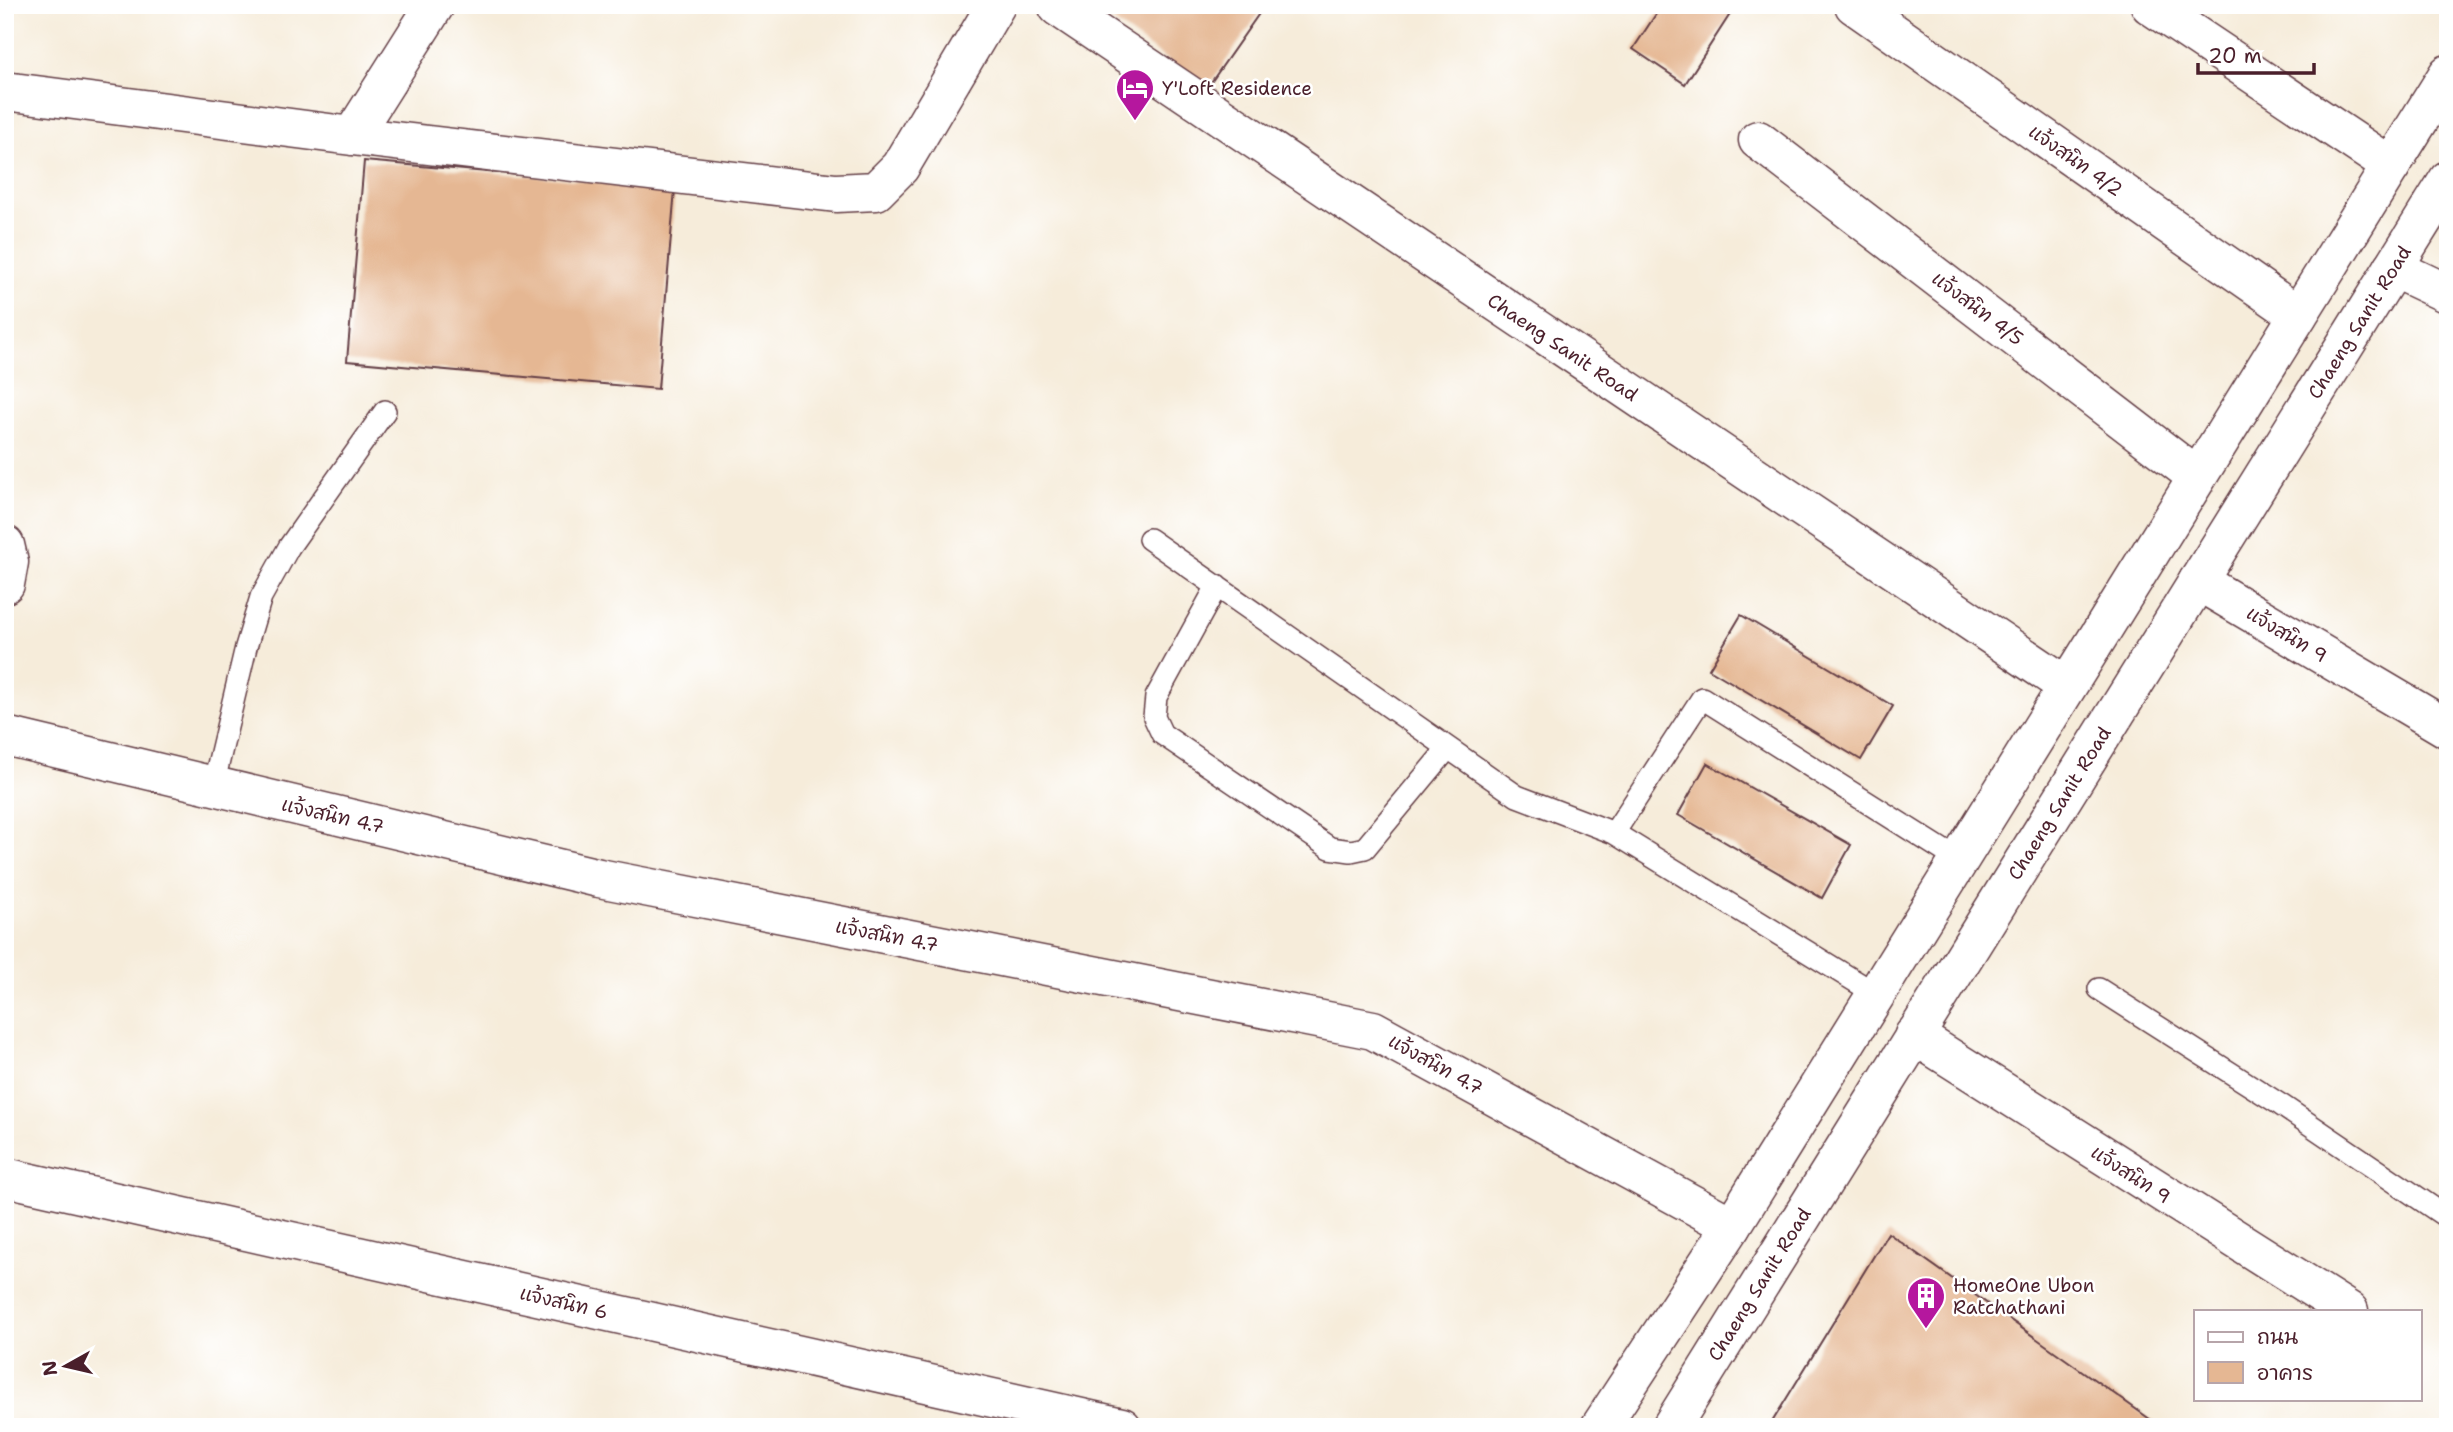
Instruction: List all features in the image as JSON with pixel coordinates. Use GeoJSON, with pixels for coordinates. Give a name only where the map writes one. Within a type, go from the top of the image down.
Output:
{"type":"FeatureCollection","features":[{"type":"Feature","properties":{"kind":"street"},"geometry":{"type":"LineString","coordinates":[[352,136],[435,5]]}},
{"type":"Feature","properties":{"kind":"street"},"geometry":{"type":"LineString","coordinates":[[5,90],[352,136],[836,193],[876,191],[900,167],[996,5]]}},
{"type":"Feature","properties":{"kind":"street","name":"แจ้งสนิท 4/2"},"geometry":{"type":"LineString","coordinates":[[1854,5],[2298,315]]}},
{"type":"Feature","properties":{"kind":"street"},"geometry":{"type":"LineString","coordinates":[[2150,5],[2390,166]]}},
{"type":"Feature","properties":{"kind":"street","name":"Chaeng Sanit Road"},"geometry":{"type":"LineString","coordinates":[[1058,7],[2067,686]]}},
{"type":"Feature","properties":{"kind":"street"},"geometry":{"type":"LineString","coordinates":[[1600,1427],[1732,1226],[2448,74]]}},
{"type":"Feature","properties":{"kind":"street","name":"แจ้งสนิท 4/5"},"geometry":{"type":"LineString","coordinates":[[1758,140],[2197,477]]}},
{"type":"Feature","properties":{"kind":"street","name":"Chaeng Sanit Road"},"geometry":{"type":"LineString","coordinates":[[1671,1427],[2448,180]]}},
{"type":"Feature","properties":{"kind":"street"},"geometry":{"type":"LineString","coordinates":[[2393,268],[2448,294]]}},
{"type":"Feature","properties":{"kind":"street"},"geometry":{"type":"LineString","coordinates":[[5,545],[9,562],[5,584]]}},
{"type":"Feature","properties":{"kind":"street","name":"แจ้งสนิท 9"},"geometry":{"type":"LineString","coordinates":[[2198,581],[2448,729]]}},
{"type":"Feature","properties":{"kind":"street","name":"แจ้งสนิท 4.7"},"geometry":{"type":"LineString","coordinates":[[5,736],[599,878],[1373,1030],[1732,1226]]}},
{"type":"Feature","properties":{"kind":"street","name":"แจ้งสนิท 9"},"geometry":{"type":"LineString","coordinates":[[1914,1035],[2346,1310]]}},
{"type":"Feature","properties":{"kind":"street","name":"แจ้งสนิท 6"},"geometry":{"type":"LineString","coordinates":[[5,1177],[1122,1427]]}},
{"type":"Feature","properties":{"kind":"lane"},"geometry":{"type":"LineString","coordinates":[[213,786],[246,647],[261,597],[289,547],[385,411]]}},
{"type":"Feature","properties":{"kind":"lane"},"geometry":{"type":"LineString","coordinates":[[1149,539],[1517,796],[1614,833],[1876,994]]}},
{"type":"Feature","properties":{"kind":"lane"},"geometry":{"type":"LineString","coordinates":[[1217,586],[1156,698],[1154,716],[1162,734],[1330,848],[1351,851],[1365,848],[1448,748]]}},
{"type":"Feature","properties":{"kind":"lane"},"geometry":{"type":"LineString","coordinates":[[1614,833],[1702,698],[1960,860]]}},
{"type":"Feature","properties":{"kind":"lane"},"geometry":{"type":"LineString","coordinates":[[2099,989],[2281,1105],[2448,1218]]}},
{"type":"Feature","properties":{"kind":"building"},"geometry":{"type":"Polygon","coordinates":[[[1105,5],[1265,5],[1207,88],[1100,12],[1105,5]]]}},
{"type":"Feature","properties":{"kind":"building"},"geometry":{"type":"Polygon","coordinates":[[[1662,5],[1736,5],[1685,84],[1633,49],[1662,5]]]}},
{"type":"Feature","properties":{"kind":"building"},"geometry":{"type":"Polygon","coordinates":[[[364,161],[675,189],[658,389],[347,361],[364,161]]]}},
{"type":"Feature","properties":{"kind":"building"},"geometry":{"type":"Polygon","coordinates":[[[1741,615],[1893,706],[1861,760],[1709,669],[1741,615]]]}},
{"type":"Feature","properties":{"kind":"building"},"geometry":{"type":"Polygon","coordinates":[[[1707,763],[1851,845],[1822,898],[1678,815],[1707,763]]]}},
{"type":"Feature","properties":{"kind":"building","name":"HomeOne Ubon Ratchathani"},"geometry":{"type":"Polygon","coordinates":[[[1888,1233],[2161,1427],[1769,1427],[1888,1233]]]}},
{"type":"Feature","properties":{"kind":"place","name":"Y'Loft Residence"},"geometry":{"type":"Point","coordinates":[1135,122]}},
{"type":"Feature","properties":{"kind":"place","name":"HomeOne Ubon Ratchathani"},"geometry":{"type":"Point","coordinates":[1926,1330]}}]}
